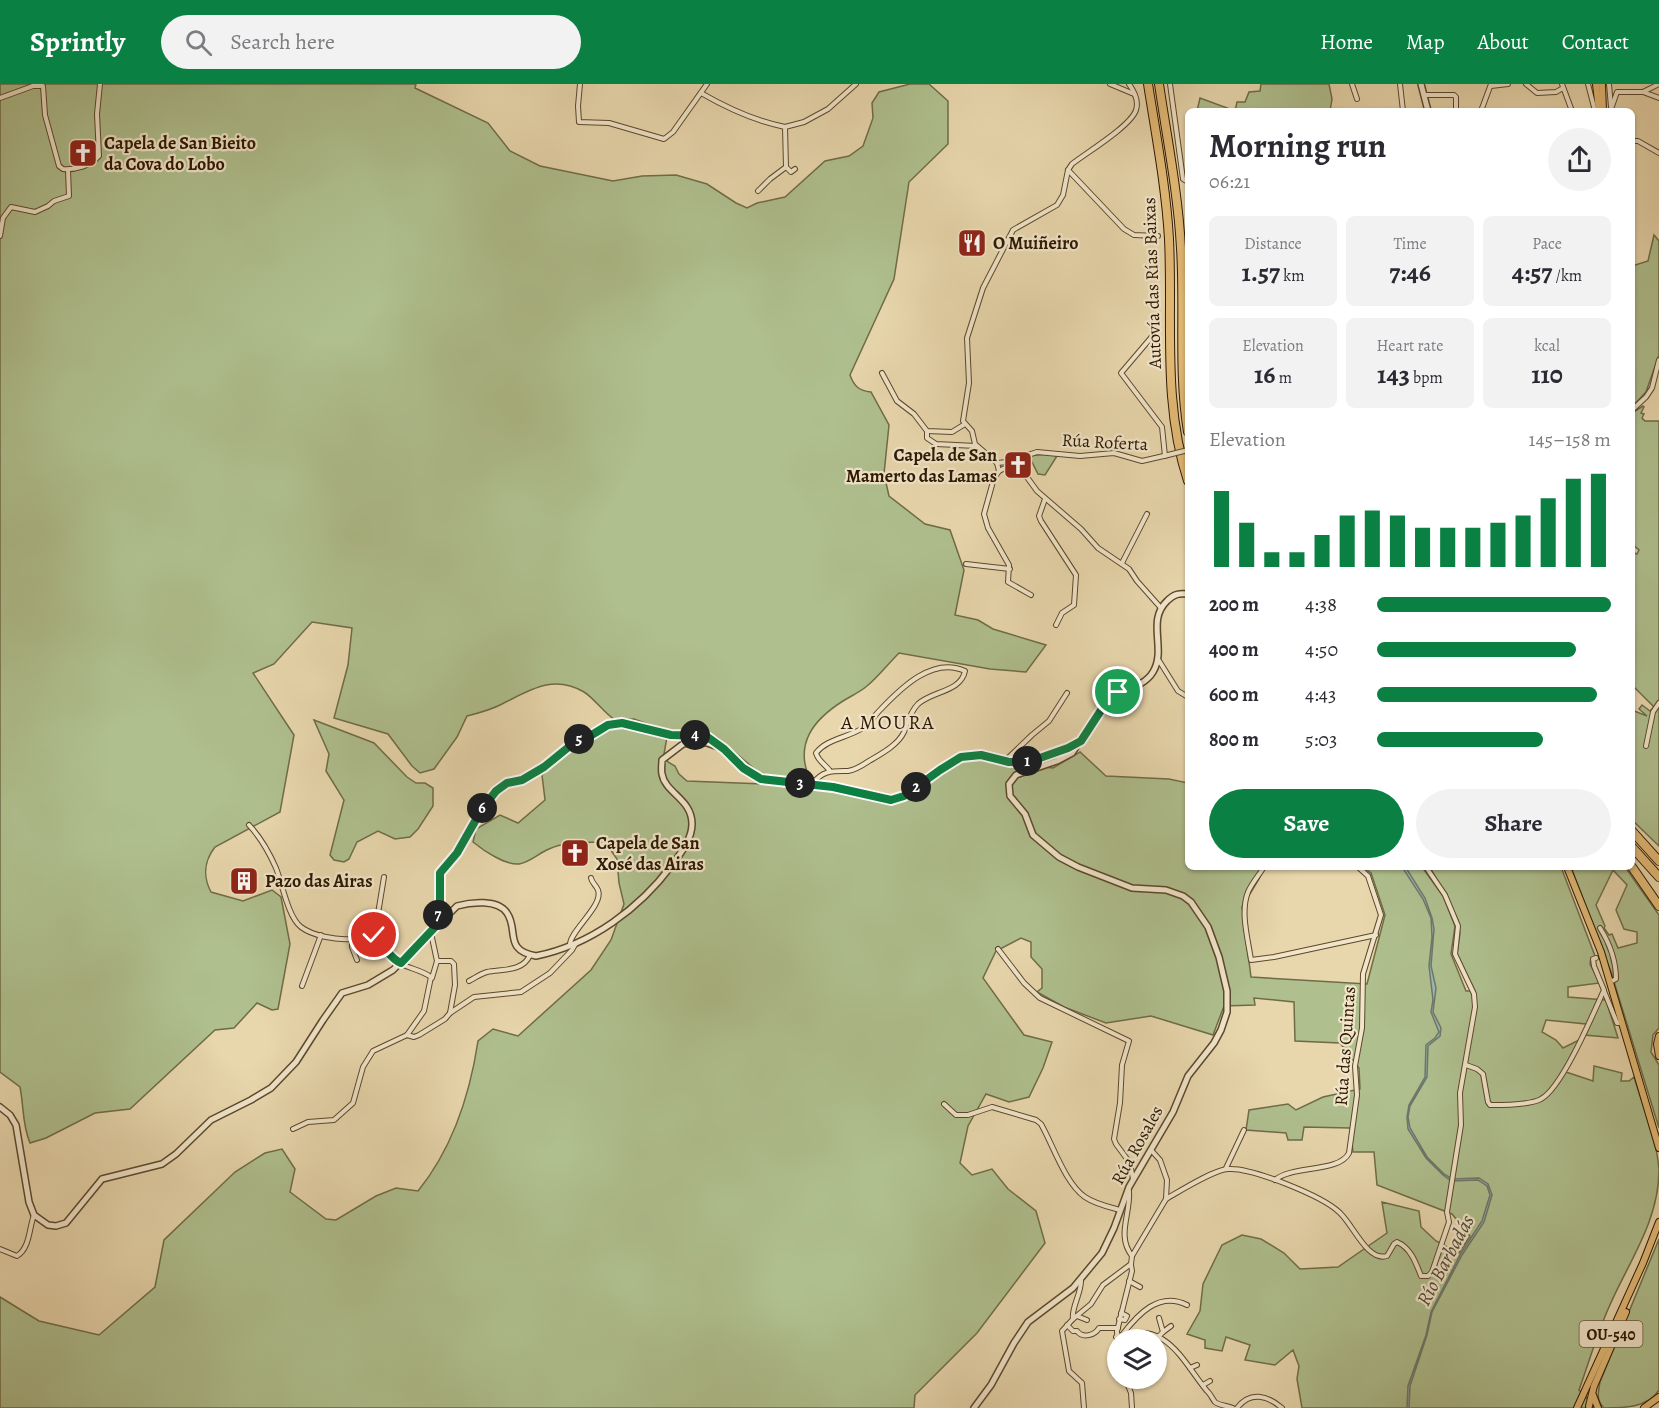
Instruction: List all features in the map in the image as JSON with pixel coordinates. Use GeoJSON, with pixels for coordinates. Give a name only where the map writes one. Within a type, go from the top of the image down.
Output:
{"type":"FeatureCollection","features":[{"type":"Feature","properties":{"kind":"highway","name":"Autovía das Rías Baixas"},"geometry":{"type":"LineString","coordinates":[[1148,84],[1169,237],[1172,406],[1185,472]]}},
{"type":"Feature","properties":{"kind":"highway","name":"Autovía das Rías Baixas"},"geometry":{"type":"LineString","coordinates":[[1159,84],[1181,249],[1185,409]]}},
{"type":"Feature","properties":{"kind":"highway"},"geometry":{"type":"LineString","coordinates":[[1635,833],[1659,854]]}},
{"type":"Feature","properties":{"kind":"highway"},"geometry":{"type":"LineString","coordinates":[[1635,833],[1659,861]]}},
{"type":"Feature","properties":{"kind":"highway"},"geometry":{"type":"LineString","coordinates":[[1635,850],[1659,877]]}},
{"type":"Feature","properties":{"kind":"highway"},"geometry":{"type":"LineString","coordinates":[[1634,870],[1659,906]]}},
{"type":"Feature","properties":{"kind":"main road"},"geometry":{"type":"LineString","coordinates":[[1596,84],[1600,108]]}},
{"type":"Feature","properties":{"kind":"main road"},"geometry":{"type":"LineString","coordinates":[[1601,108],[1602,84]]}},
{"type":"Feature","properties":{"kind":"main road"},"geometry":{"type":"LineString","coordinates":[[1569,870],[1601,952],[1659,1148]]}},
{"type":"Feature","properties":{"kind":"main road"},"geometry":{"type":"LineString","coordinates":[[1659,1036],[1657,1044],[1659,1056]]}},
{"type":"Feature","properties":{"kind":"main road","name":"OU-540"},"geometry":{"type":"LineString","coordinates":[[1578,1406],[1643,1263],[1659,1222]]}},
{"type":"Feature","properties":{"kind":"main road"},"geometry":{"type":"LineString","coordinates":[[1578,1406],[1584,1404],[1590,1407],[1592,1393],[1636,1288],[1643,1263]]}},
{"type":"Feature","properties":{"kind":"main road"},"geometry":{"type":"LineString","coordinates":[[1592,1393],[1598,1408]]}},
{"type":"Feature","properties":{"kind":"main road"},"geometry":{"type":"LineString","coordinates":[[1644,1408],[1659,1397]]}},
{"type":"Feature","properties":{"kind":"street"},"geometry":{"type":"LineString","coordinates":[[0,98],[33,86],[43,86],[45,115],[59,165],[60,168],[68,170],[86,165],[99,156],[97,114],[100,84]]}},
{"type":"Feature","properties":{"kind":"street"},"geometry":{"type":"LineString","coordinates":[[580,84],[579,122],[609,123],[664,139],[673,132],[707,84]]}},
{"type":"Feature","properties":{"kind":"street"},"geometry":{"type":"LineString","coordinates":[[701,93],[721,105],[756,119],[785,127],[804,122],[822,112],[835,104],[847,90],[856,84]]}},
{"type":"Feature","properties":{"kind":"street"},"geometry":{"type":"LineString","coordinates":[[1110,84],[1134,94]]}},
{"type":"Feature","properties":{"kind":"street"},"geometry":{"type":"LineString","coordinates":[[999,471],[996,463],[977,446],[963,418],[969,377],[967,338],[983,288],[1013,230],[1057,205],[1063,195],[1068,170],[1072,164],[1133,116],[1137,107],[1129,84]]}},
{"type":"Feature","properties":{"kind":"street"},"geometry":{"type":"LineString","coordinates":[[1170,84],[1185,174]]}},
{"type":"Feature","properties":{"kind":"street"},"geometry":{"type":"LineString","coordinates":[[1352,84],[1357,99]]}},
{"type":"Feature","properties":{"kind":"street"},"geometry":{"type":"LineString","coordinates":[[1400,84],[1403,108]]}},
{"type":"Feature","properties":{"kind":"street"},"geometry":{"type":"LineString","coordinates":[[1421,84],[1426,108]]}},
{"type":"Feature","properties":{"kind":"street"},"geometry":{"type":"LineString","coordinates":[[1482,108],[1491,85],[1508,84]]}},
{"type":"Feature","properties":{"kind":"street"},"geometry":{"type":"LineString","coordinates":[[1526,84],[1537,93],[1545,94],[1556,92],[1563,86],[1571,108]]}},
{"type":"Feature","properties":{"kind":"street"},"geometry":{"type":"LineString","coordinates":[[1588,84],[1593,108]]}},
{"type":"Feature","properties":{"kind":"street"},"geometry":{"type":"LineString","coordinates":[[1609,84],[1611,108]]}},
{"type":"Feature","properties":{"kind":"street"},"geometry":{"type":"LineString","coordinates":[[1643,92],[1659,84]]}},
{"type":"Feature","properties":{"kind":"street"},"geometry":{"type":"LineString","coordinates":[[1612,108],[1617,92],[1643,92],[1659,98]]}},
{"type":"Feature","properties":{"kind":"street"},"geometry":{"type":"LineString","coordinates":[[1424,95],[1454,95],[1456,108]]}},
{"type":"Feature","properties":{"kind":"street"},"geometry":{"type":"LineString","coordinates":[[785,127],[786,167],[791,172],[795,169]]}},
{"type":"Feature","properties":{"kind":"street"},"geometry":{"type":"LineString","coordinates":[[1635,141],[1659,153]]}},
{"type":"Feature","properties":{"kind":"street"},"geometry":{"type":"LineString","coordinates":[[759,191],[786,167]]}},
{"type":"Feature","properties":{"kind":"street"},"geometry":{"type":"LineString","coordinates":[[0,236],[3,218],[11,207],[35,212],[54,201],[69,196],[68,170]]}},
{"type":"Feature","properties":{"kind":"street"},"geometry":{"type":"LineString","coordinates":[[1068,170],[1124,229],[1134,234],[1158,236]]}},
{"type":"Feature","properties":{"kind":"street"},"geometry":{"type":"LineString","coordinates":[[1155,333],[1121,373],[1162,427],[1167,456]]}},
{"type":"Feature","properties":{"kind":"street"},"geometry":{"type":"LineString","coordinates":[[1635,407],[1652,388],[1659,360]]}},
{"type":"Feature","properties":{"kind":"street"},"geometry":{"type":"LineString","coordinates":[[882,373],[897,400],[914,414],[927,432],[927,438],[936,444],[977,446]]}},
{"type":"Feature","properties":{"kind":"street"},"geometry":{"type":"LineString","coordinates":[[927,432],[952,432],[965,424]]}},
{"type":"Feature","properties":{"kind":"street","name":"Rúa Roferta"},"geometry":{"type":"LineString","coordinates":[[1008,464],[1036,452],[1080,456],[1114,453],[1142,460],[1185,451]]}},
{"type":"Feature","properties":{"kind":"street"},"geometry":{"type":"LineString","coordinates":[[1026,457],[1026,470],[1037,491],[1081,529],[1098,548],[1130,569],[1137,581],[1161,608]]}},
{"type":"Feature","properties":{"kind":"street"},"geometry":{"type":"LineString","coordinates":[[996,463],[1008,464],[1029,478]]}},
{"type":"Feature","properties":{"kind":"street"},"geometry":{"type":"LineString","coordinates":[[1008,464],[999,471],[992,483],[985,509],[985,520],[1008,561],[1010,585],[1031,595]]}},
{"type":"Feature","properties":{"kind":"street"},"geometry":{"type":"LineString","coordinates":[[1046,500],[1039,516],[1076,575],[1074,605],[1062,613],[1056,625]]}},
{"type":"Feature","properties":{"kind":"street"},"geometry":{"type":"LineString","coordinates":[[1122,562],[1147,514]]}},
{"type":"Feature","properties":{"kind":"street"},"geometry":{"type":"LineString","coordinates":[[966,564],[1010,569]]}},
{"type":"Feature","properties":{"kind":"street"},"geometry":{"type":"LineString","coordinates":[[1166,669],[1156,666],[1158,658],[1157,625],[1161,608],[1179,593],[1185,594]]}},
{"type":"Feature","properties":{"kind":"street"},"geometry":{"type":"LineString","coordinates":[[1158,658],[1179,691],[1185,696]]}},
{"type":"Feature","properties":{"kind":"street","name":"Rúa Rosales"},"geometry":{"type":"LineString","coordinates":[[974,1408],[991,1385],[1028,1322],[1065,1296],[1102,1253],[1133,1179],[1173,1112],[1188,1076],[1208,1053],[1221,1030],[1227,1012],[1225,980],[1219,957],[1200,912],[1183,896],[1158,889],[1132,888],[1059,857],[1033,835],[1025,814],[1010,796],[1009,784],[1017,775],[1057,761],[1072,753],[1109,698],[1145,681],[1156,666]]}},
{"type":"Feature","properties":{"kind":"street"},"geometry":{"type":"LineString","coordinates":[[812,784],[830,771],[850,771],[890,748],[903,734],[908,719],[918,704],[930,695],[950,689],[960,682],[965,671],[957,667],[940,668],[918,677],[899,690],[862,729],[821,746],[816,753],[818,759],[826,764],[830,771]]}},
{"type":"Feature","properties":{"kind":"street"},"geometry":{"type":"LineString","coordinates":[[1006,760],[1049,721],[1067,693]]}},
{"type":"Feature","properties":{"kind":"street"},"geometry":{"type":"LineString","coordinates":[[1647,746],[1653,712],[1659,703]]}},
{"type":"Feature","properties":{"kind":"street"},"geometry":{"type":"LineString","coordinates":[[436,926],[440,907],[440,873],[465,842],[482,809],[496,791],[507,783],[522,780],[551,762],[576,741],[608,725],[615,723],[638,726],[671,735],[706,736],[743,768],[761,779],[812,784],[891,800],[904,796],[961,757],[981,755],[1021,762],[1037,759],[1081,741]]}},
{"type":"Feature","properties":{"kind":"street"},"geometry":{"type":"LineString","coordinates":[[0,1107],[10,1115],[16,1125],[29,1202],[34,1215],[48,1225],[57,1226],[66,1223],[102,1179],[150,1169],[171,1159],[211,1120],[261,1094],[284,1076],[296,1062],[342,993],[377,981],[401,963],[458,906],[477,903],[494,905],[507,911],[516,944],[530,955],[544,954],[573,943],[609,925],[655,888],[682,853],[690,836],[692,823],[688,807],[667,785],[662,774],[662,760],[683,744],[695,742],[717,746]]}},
{"type":"Feature","properties":{"kind":"street"},"geometry":{"type":"LineString","coordinates":[[249,825],[264,844],[296,922],[304,929],[321,935],[352,939],[363,935],[374,938],[382,944],[391,958],[432,978]]}},
{"type":"Feature","properties":{"kind":"street"},"geometry":{"type":"LineString","coordinates":[[1262,870],[1245,901],[1251,960],[1376,935]]}},
{"type":"Feature","properties":{"kind":"street","name":"Rúa das Quintas"},"geometry":{"type":"LineString","coordinates":[[1274,1180],[1285,1173],[1338,1162],[1347,1157],[1349,1153],[1357,1095],[1355,1066],[1362,1028],[1364,974],[1381,915],[1368,876],[1361,870]]}},
{"type":"Feature","properties":{"kind":"street"},"geometry":{"type":"LineString","coordinates":[[1166,1199],[1226,1169],[1246,1171],[1274,1180],[1327,1203],[1346,1219],[1367,1249],[1377,1257],[1387,1256],[1394,1244],[1398,1242],[1409,1251],[1421,1276],[1428,1276],[1432,1272],[1449,1222],[1447,1212],[1461,1125],[1460,1094],[1473,1022],[1474,994],[1455,954],[1458,926],[1445,895],[1428,870]]}},
{"type":"Feature","properties":{"kind":"street"},"geometry":{"type":"LineString","coordinates":[[374,938],[384,878]]}},
{"type":"Feature","properties":{"kind":"street"},"geometry":{"type":"LineString","coordinates":[[293,1129],[308,1122],[334,1120],[350,1107],[363,1067],[371,1053],[379,1047],[407,1035],[419,1035],[477,996],[521,992],[561,963],[572,950],[572,936],[588,916],[598,896],[598,890],[591,878]]}},
{"type":"Feature","properties":{"kind":"street"},"geometry":{"type":"LineString","coordinates":[[1600,928],[1609,941],[1608,954],[1616,962],[1616,979],[1610,982]]}},
{"type":"Feature","properties":{"kind":"street"},"geometry":{"type":"LineString","coordinates":[[407,1035],[424,1011],[437,961],[431,931]]}},
{"type":"Feature","properties":{"kind":"street"},"geometry":{"type":"LineString","coordinates":[[302,986],[321,935]]}},
{"type":"Feature","properties":{"kind":"street"},"geometry":{"type":"LineString","coordinates":[[352,939],[352,948],[357,960]]}},
{"type":"Feature","properties":{"kind":"street"},"geometry":{"type":"LineString","coordinates":[[998,949],[1024,983],[1040,998],[1129,1041],[1122,1065],[1120,1103],[1114,1139],[1131,1163],[1133,1179]]}},
{"type":"Feature","properties":{"kind":"street"},"geometry":{"type":"LineString","coordinates":[[469,981],[483,973],[513,969],[526,961],[530,955]]}},
{"type":"Feature","properties":{"kind":"street"},"geometry":{"type":"LineString","coordinates":[[1596,958],[1593,959],[1594,966],[1617,1023],[1622,1023]]}},
{"type":"Feature","properties":{"kind":"street"},"geometry":{"type":"LineString","coordinates":[[437,961],[447,960],[454,964],[455,988],[450,1013]]}},
{"type":"Feature","properties":{"kind":"street"},"geometry":{"type":"LineString","coordinates":[[1466,1065],[1483,1074],[1490,1105],[1532,1103],[1540,1100],[1558,1082],[1589,1025],[1604,990]]}},
{"type":"Feature","properties":{"kind":"street"},"geometry":{"type":"LineString","coordinates":[[944,1104],[956,1115],[968,1115],[992,1107],[1036,1120],[1041,1124],[1062,1165],[1083,1196],[1120,1210]]}},
{"type":"Feature","properties":{"kind":"street"},"geometry":{"type":"LineString","coordinates":[[1226,1169],[1244,1130]]}},
{"type":"Feature","properties":{"kind":"street"},"geometry":{"type":"LineString","coordinates":[[1067,1325],[1084,1336],[1096,1332],[1099,1328],[1118,1328],[1129,1281],[1132,1256],[1166,1199],[1167,1180],[1160,1160],[1151,1150]]}},
{"type":"Feature","properties":{"kind":"street"},"geometry":{"type":"LineString","coordinates":[[1129,1187],[1129,1209],[1123,1235],[1132,1256]]}},
{"type":"Feature","properties":{"kind":"street"},"geometry":{"type":"LineString","coordinates":[[0,1249],[17,1256],[22,1253],[34,1215]]}},
{"type":"Feature","properties":{"kind":"street"},"geometry":{"type":"LineString","coordinates":[[1084,1408],[1082,1383],[1070,1372],[1062,1331],[1090,1304],[1103,1285],[1131,1264]]}},
{"type":"Feature","properties":{"kind":"street"},"geometry":{"type":"LineString","coordinates":[[1075,1318],[1072,1315],[1077,1304],[1081,1279]]}},
{"type":"Feature","properties":{"kind":"street"},"geometry":{"type":"LineString","coordinates":[[1129,1281],[1140,1287]]}},
{"type":"Feature","properties":{"kind":"street"},"geometry":{"type":"LineString","coordinates":[[1127,1329],[1147,1308],[1170,1299],[1187,1305]]}},
{"type":"Feature","properties":{"kind":"street"},"geometry":{"type":"LineString","coordinates":[[1075,1318],[1087,1320]]}},
{"type":"Feature","properties":{"kind":"street"},"geometry":{"type":"LineString","coordinates":[[1159,1318],[1162,1329]]}},
{"type":"Feature","properties":{"kind":"street"},"geometry":{"type":"LineString","coordinates":[[1167,1329],[1171,1326]]}},
{"type":"Feature","properties":{"kind":"street"},"geometry":{"type":"LineString","coordinates":[[1167,1343],[1175,1348],[1216,1403],[1235,1408],[1247,1398],[1257,1396],[1272,1400],[1282,1408]]}},
{"type":"Feature","properties":{"kind":"street"},"geometry":{"type":"LineString","coordinates":[[1190,1368],[1197,1365]]}},
{"type":"Feature","properties":{"kind":"street"},"geometry":{"type":"LineString","coordinates":[[1203,1385],[1210,1381]]}},
{"type":"Feature","properties":{"kind":"street"},"geometry":{"type":"LineString","coordinates":[[1129,1389],[1132,1408]]}},
{"type":"Feature","properties":{"kind":"street"},"geometry":{"type":"LineString","coordinates":[[1213,1408],[1216,1403]]}},
{"type":"Feature","properties":{"kind":"green space"},"geometry":{"type":"Polygon","coordinates":[[[0,84],[416,84],[415,88],[488,123],[510,151],[540,166],[613,181],[642,176],[676,175],[707,184],[747,208],[757,203],[785,197],[825,161],[849,156],[863,146],[873,118],[872,103],[879,92],[910,84],[929,84],[948,101],[948,144],[909,182],[894,279],[850,375],[858,387],[871,392],[889,425],[884,474],[889,496],[925,524],[950,530],[964,570],[955,615],[978,620],[993,629],[1046,645],[1026,672],[990,669],[899,653],[867,686],[832,708],[815,725],[809,734],[804,755],[810,780],[779,779],[758,772],[718,738],[706,731],[667,731],[634,719],[615,720],[584,692],[562,684],[532,689],[494,708],[467,716],[457,737],[434,769],[420,773],[388,734],[334,718],[348,665],[352,628],[312,622],[274,664],[253,673],[294,735],[280,812],[215,847],[206,869],[211,892],[243,901],[272,890],[281,897],[290,944],[278,1009],[272,1010],[257,1003],[234,1028],[215,1030],[130,1109],[95,1113],[46,1138],[30,1143],[24,1122],[20,1087],[0,1072],[0,84]]]}},
{"type":"Feature","properties":{"kind":"green space"},"geometry":{"type":"Polygon","coordinates":[[[1261,84],[1329,84],[1332,99],[1330,108],[1236,108],[1237,102],[1245,102],[1249,92],[1260,91],[1261,84]]]}},
{"type":"Feature","properties":{"kind":"green space"},"geometry":{"type":"Polygon","coordinates":[[[1200,98],[1227,108],[1198,108],[1200,98]]]}},
{"type":"Feature","properties":{"kind":"green space"},"geometry":{"type":"Polygon","coordinates":[[[1654,235],[1659,241],[1659,355],[1646,392],[1635,404],[1635,265],[1648,261],[1654,235]]]}},
{"type":"Feature","properties":{"kind":"green space"},"geometry":{"type":"Polygon","coordinates":[[[1643,406],[1641,413],[1644,414],[1642,418],[1645,421],[1659,421],[1659,846],[1635,823],[1635,711],[1647,716],[1639,709],[1642,705],[1650,711],[1654,707],[1635,688],[1635,553],[1637,554],[1639,550],[1635,547],[1635,411],[1643,406]]]}},
{"type":"Feature","properties":{"kind":"green space"},"geometry":{"type":"Polygon","coordinates":[[[1046,454],[1057,456],[1045,475],[1038,474],[1029,456],[1046,454]]]}},
{"type":"Feature","properties":{"kind":"green space"},"geometry":{"type":"Polygon","coordinates":[[[314,720],[374,743],[407,777],[416,783],[425,783],[433,788],[433,806],[410,837],[395,839],[378,831],[357,842],[349,859],[344,862],[334,860],[330,855],[344,800],[326,771],[329,754],[314,720]]]}},
{"type":"Feature","properties":{"kind":"green space"},"geometry":{"type":"Polygon","coordinates":[[[630,727],[667,737],[664,754],[668,762],[675,766],[679,774],[687,781],[815,786],[887,803],[902,801],[947,767],[963,759],[981,758],[1053,768],[1080,752],[1106,776],[1169,779],[1185,782],[1185,870],[1263,870],[1242,907],[1251,977],[1367,984],[1385,915],[1371,873],[1367,870],[1424,870],[1443,896],[1455,926],[1451,954],[1466,991],[1475,991],[1457,954],[1460,933],[1458,920],[1432,870],[1562,870],[1595,956],[1591,958],[1590,964],[1600,983],[1568,987],[1568,997],[1606,1000],[1618,1038],[1584,1035],[1586,1024],[1546,1020],[1542,1032],[1556,1040],[1563,1048],[1581,1041],[1566,1072],[1593,1081],[1594,1066],[1622,1073],[1621,1081],[1629,1081],[1634,1077],[1653,1135],[1659,1170],[1658,1189],[1648,1224],[1605,1317],[1579,1390],[1596,1408],[1302,1408],[1297,1379],[1299,1366],[1293,1350],[1275,1365],[1245,1360],[1250,1345],[1226,1337],[1222,1351],[1205,1348],[1205,1340],[1187,1334],[1200,1311],[1203,1284],[1222,1245],[1242,1235],[1261,1239],[1284,1253],[1300,1269],[1338,1267],[1387,1233],[1382,1202],[1419,1211],[1421,1227],[1436,1241],[1459,1253],[1470,1236],[1452,1214],[1377,1185],[1374,1152],[1353,1152],[1350,1128],[1304,1127],[1302,1140],[1288,1140],[1286,1133],[1246,1130],[1249,1110],[1288,1104],[1296,1110],[1323,1097],[1360,1089],[1359,1068],[1340,1043],[1295,1041],[1294,1002],[1254,998],[1255,1005],[1224,1006],[1213,1035],[1151,1016],[1106,1023],[1064,1007],[1037,992],[1042,988],[1042,969],[1031,957],[1031,942],[1021,938],[996,951],[983,978],[1024,1035],[1052,1042],[1029,1097],[1009,1102],[986,1094],[968,1126],[960,1163],[972,1175],[992,1169],[1008,1189],[1036,1211],[1045,1243],[977,1333],[915,1395],[914,1408],[0,1408],[0,1297],[39,1321],[99,1335],[155,1287],[164,1240],[235,1172],[265,1153],[282,1149],[295,1169],[290,1192],[326,1219],[336,1220],[376,1196],[396,1188],[418,1191],[441,1157],[458,1120],[470,1081],[478,1041],[493,1029],[518,1036],[591,970],[611,940],[624,904],[617,859],[605,842],[556,846],[523,863],[513,864],[495,857],[473,842],[476,829],[500,815],[518,823],[545,800],[542,775],[577,743],[612,729],[630,727]]]}},
{"type":"Feature","properties":{"kind":"green space"},"geometry":{"type":"Polygon","coordinates":[[[1572,870],[1613,870],[1627,870],[1659,915],[1659,1028],[1653,1035],[1651,1052],[1659,1065],[1659,1128],[1611,972],[1572,870]],[[1613,870],[1596,905],[1604,928],[1609,935],[1612,934],[1618,948],[1637,943],[1637,932],[1624,929],[1616,910],[1627,885],[1613,870]]]}},
{"type":"Feature","properties":{"kind":"green space"},"geometry":{"type":"Polygon","coordinates":[[[1659,1239],[1659,1390],[1642,1404],[1604,1408],[1598,1393],[1600,1382],[1659,1239]]]}},
{"type":"Feature","properties":{"kind":"water"},"geometry":{"type":"Polygon","coordinates":[[[1404,870],[1407,870],[1425,898],[1432,918],[1434,929],[1431,966],[1436,988],[1433,1012],[1441,1028],[1440,1036],[1428,1046],[1427,1077],[1410,1106],[1408,1117],[1410,1128],[1427,1157],[1444,1174],[1452,1179],[1479,1178],[1488,1184],[1492,1195],[1484,1222],[1462,1255],[1432,1312],[1427,1335],[1410,1386],[1409,1408],[1407,1408],[1408,1386],[1426,1335],[1431,1312],[1461,1253],[1482,1221],[1490,1195],[1487,1186],[1478,1180],[1451,1181],[1443,1175],[1426,1158],[1408,1129],[1407,1117],[1409,1105],[1425,1077],[1426,1045],[1439,1032],[1431,1012],[1433,1000],[1429,966],[1431,918],[1423,899],[1404,870]]]}},
{"type":"Feature","properties":{"kind":"place","name":"Capela de San Bieito da Cova do Lobo"},"geometry":{"type":"Point","coordinates":[83,153]}},
{"type":"Feature","properties":{"kind":"place","name":"O Muiñeiro"},"geometry":{"type":"Point","coordinates":[972,243]}},
{"type":"Feature","properties":{"kind":"place","name":"Capela de San Mamerto das Lamas"},"geometry":{"type":"Point","coordinates":[1018,465]}},
{"type":"Feature","properties":{"kind":"place","name":"Capela de San Xosé das Airas"},"geometry":{"type":"Point","coordinates":[575,853]}},
{"type":"Feature","properties":{"kind":"place","name":"Pazo das Airas"},"geometry":{"type":"Point","coordinates":[244,881]}},
{"type":"Feature","properties":{"kind":"district","name":"A MOURA"},"geometry":{"type":"Point","coordinates":[888,722]}},
{"type":"Feature","properties":{"kind":"route"},"geometry":{"type":"LineString","coordinates":[[374,935],[391,958],[401,963],[436,926],[441,901],[440,873],[457,853],[488,800],[507,783],[522,780],[551,762],[576,741],[596,734],[608,725],[622,723],[671,735],[706,736],[724,749],[743,768],[761,779],[833,787],[877,799],[891,800],[904,796],[961,757],[981,755],[1009,762],[1021,762],[1068,748],[1081,741],[1109,698],[1118,692]]}},
{"type":"Feature","properties":{"kind":"water label","name":"Río Barbadás"},"geometry":{"type":"Point","coordinates":[1445,1260]}}]}
